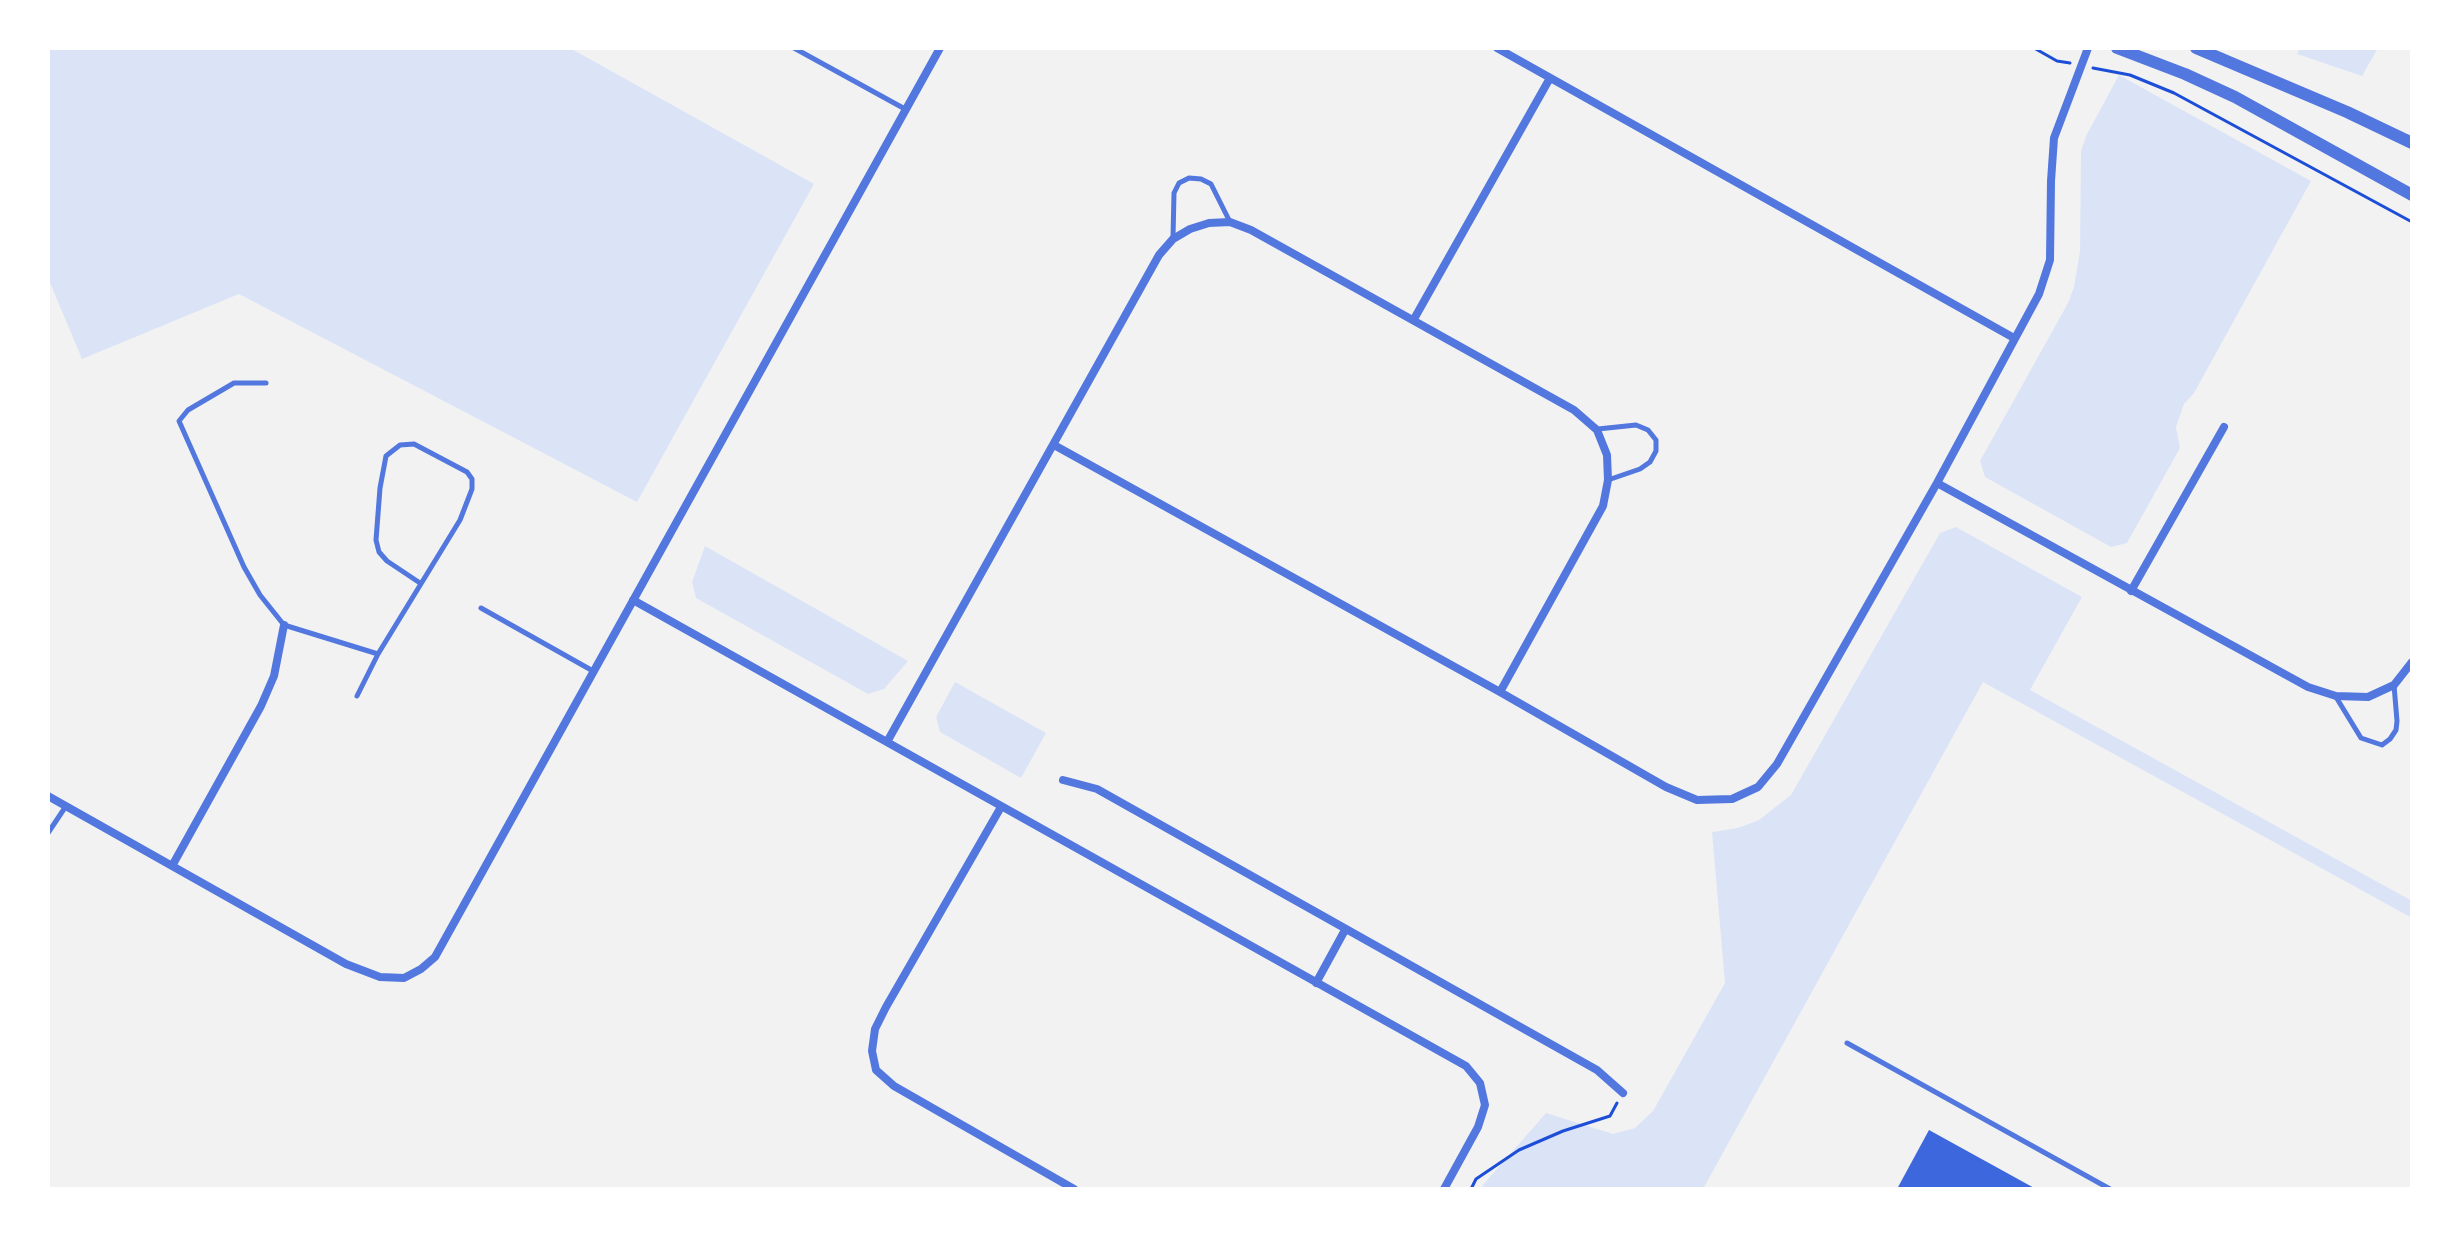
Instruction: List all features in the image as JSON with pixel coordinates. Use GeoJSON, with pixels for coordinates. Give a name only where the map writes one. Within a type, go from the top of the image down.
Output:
{"type":"FeatureCollection","features":[{"type":"Feature","properties":{"kind":"street"},"geometry":{"type":"LineString","coordinates":[[48,796],[346,964],[380,977],[404,978],[421,969],[435,957],[940,48]]}},
{"type":"Feature","properties":{"kind":"street"},"geometry":{"type":"LineString","coordinates":[[1497,48],[2014,338]]}},
{"type":"Feature","properties":{"kind":"street"},"geometry":{"type":"LineString","coordinates":[[1054,445],[1666,787],[1697,800],[1732,799],[1758,787],[1777,764],[1937,483],[2039,294],[2050,260],[2054,138],[2088,48]]}},
{"type":"Feature","properties":{"kind":"street"},"geometry":{"type":"LineString","coordinates":[[2117,48],[2235,97],[2412,195]]}},
{"type":"Feature","properties":{"kind":"street"},"geometry":{"type":"LineString","coordinates":[[2196,48],[2412,143]]}},
{"type":"Feature","properties":{"kind":"street"},"geometry":{"type":"LineString","coordinates":[[1414,319],[1550,78]]}},
{"type":"Feature","properties":{"kind":"street"},"geometry":{"type":"LineString","coordinates":[[887,742],[1159,255],[1173,239],[1209,223],[1230,222],[1251,230],[1574,410],[1597,430],[1607,455],[1608,480],[1603,506],[1500,692]]}},
{"type":"Feature","properties":{"kind":"street"},"geometry":{"type":"LineString","coordinates":[[2131,591],[2224,427]]}},
{"type":"Feature","properties":{"kind":"street"},"geometry":{"type":"LineString","coordinates":[[1937,483],[2308,687],[2336,696],[2368,697],[2394,685],[2412,662]]}},
{"type":"Feature","properties":{"kind":"street"},"geometry":{"type":"LineString","coordinates":[[633,600],[1466,1066],[1480,1083],[1485,1105],[1478,1127],[1444,1189]]}},
{"type":"Feature","properties":{"kind":"street"},"geometry":{"type":"LineString","coordinates":[[172,866],[261,706],[274,676],[284,625]]}},
{"type":"Feature","properties":{"kind":"street"},"geometry":{"type":"LineString","coordinates":[[1063,780],[1097,789],[1597,1070],[1623,1093]]}},
{"type":"Feature","properties":{"kind":"street"},"geometry":{"type":"LineString","coordinates":[[1001,807],[886,1007],[875,1029],[872,1051],[876,1070],[894,1086],[1074,1189]]}},
{"type":"Feature","properties":{"kind":"street"},"geometry":{"type":"LineString","coordinates":[[1316,983],[1345,930]]}},
{"type":"Feature","properties":{"kind":"lane"},"geometry":{"type":"LineString","coordinates":[[794,48],[906,109]]}},
{"type":"Feature","properties":{"kind":"lane"},"geometry":{"type":"LineString","coordinates":[[1173,239],[1174,193],[1179,183],[1189,178],[1211,184],[1230,222]]}},
{"type":"Feature","properties":{"kind":"lane"},"geometry":{"type":"LineString","coordinates":[[266,383],[234,383],[188,410],[179,421],[244,567],[260,595],[284,625],[378,654]]}},
{"type":"Feature","properties":{"kind":"lane"},"geometry":{"type":"LineString","coordinates":[[1597,430],[1636,425],[1648,430],[1656,440],[1656,451],[1650,462],[1640,469],[1608,480]]}},
{"type":"Feature","properties":{"kind":"lane"},"geometry":{"type":"LineString","coordinates":[[357,696],[378,654],[460,520],[472,489],[472,479],[467,472],[414,444],[400,445],[386,456],[376,540],[379,552],[387,561],[420,583]]}},
{"type":"Feature","properties":{"kind":"lane"},"geometry":{"type":"LineString","coordinates":[[481,608],[594,672]]}},
{"type":"Feature","properties":{"kind":"lane"},"geometry":{"type":"LineString","coordinates":[[2336,696],[2361,738],[2382,745],[2396,730],[2394,685]]}},
{"type":"Feature","properties":{"kind":"lane"},"geometry":{"type":"LineString","coordinates":[[48,833],[66,806]]}},
{"type":"Feature","properties":{"kind":"lane"},"geometry":{"type":"LineString","coordinates":[[1847,1043],[2110,1189]]}},
{"type":"Feature","properties":{"kind":"path"},"geometry":{"type":"LineString","coordinates":[[2034,48],[2057,61],[2130,75],[2174,93],[2412,222]]}},
{"type":"Feature","properties":{"kind":"path"},"geometry":{"type":"LineString","coordinates":[[1471,1189],[1476,1179],[1519,1150],[1610,1116],[1623,1093]]}},
{"type":"Feature","properties":{"kind":"shaded area"},"geometry":{"type":"Polygon","coordinates":[[[48,48],[570,48],[814,184],[637,502],[239,294],[82,359],[48,278],[48,48]]]}},
{"type":"Feature","properties":{"kind":"shaded area"},"geometry":{"type":"Polygon","coordinates":[[[2300,48],[2378,48],[2362,76],[2297,54],[2300,48]]]}},
{"type":"Feature","properties":{"kind":"shaded area"},"geometry":{"type":"Polygon","coordinates":[[[2119,75],[2311,181],[2194,393],[2184,404],[2176,427],[2180,448],[2127,543],[2111,547],[1985,477],[1980,461],[2074,287],[2080,251],[2081,151],[2119,75]]]}},
{"type":"Feature","properties":{"kind":"shaded area"},"geometry":{"type":"Polygon","coordinates":[[[1956,527],[2082,597],[2030,690],[2412,901],[2412,918],[1983,682],[1703,1189],[1488,1189],[1482,1186],[1546,1113],[1613,1134],[1635,1128],[1653,1111],[1725,983],[1712,832],[1738,828],[1759,820],[1791,795],[1940,533],[1956,527]]]}},
{"type":"Feature","properties":{"kind":"shaded area"},"geometry":{"type":"Polygon","coordinates":[[[705,546],[908,661],[884,689],[868,694],[696,598],[692,582],[705,546]]]}},
{"type":"Feature","properties":{"kind":"shaded area"},"geometry":{"type":"Polygon","coordinates":[[[955,682],[1046,733],[1021,778],[940,732],[936,717],[955,682]]]}},
{"type":"Feature","properties":{"kind":"building"},"geometry":{"type":"Polygon","coordinates":[[[1929,1130],[2036,1189],[1897,1189],[1929,1130]]]}}]}
